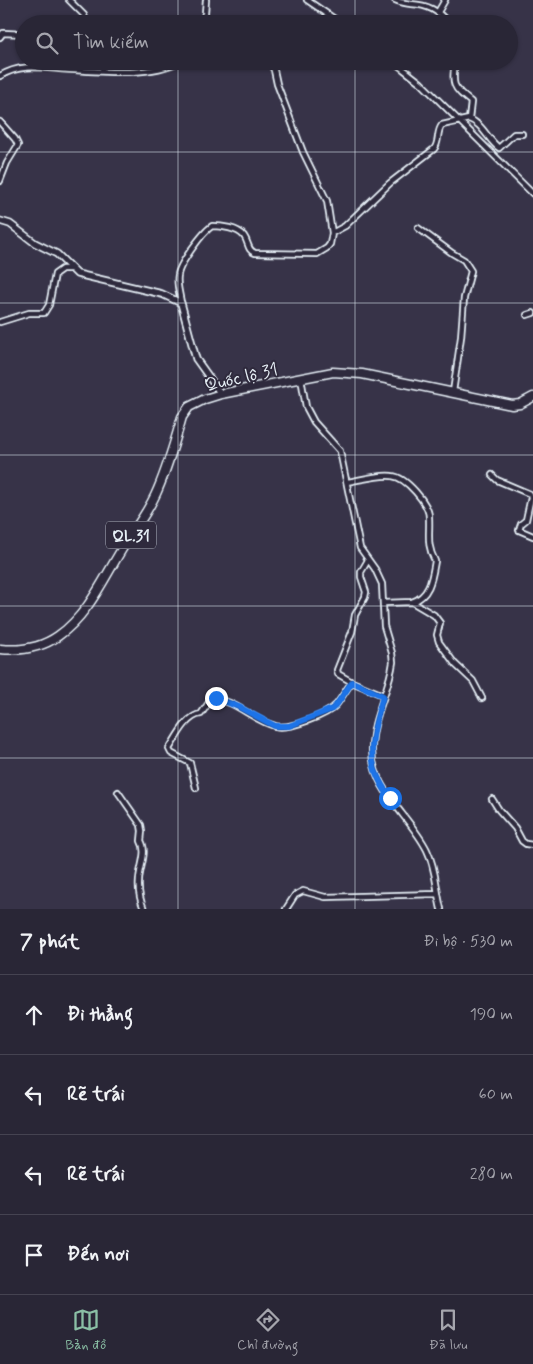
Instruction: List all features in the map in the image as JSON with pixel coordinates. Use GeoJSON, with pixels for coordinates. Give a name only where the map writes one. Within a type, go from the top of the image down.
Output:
{"type":"FeatureCollection","features":[{"type":"Feature","properties":{"kind":"highway","name":"Quốc lộ 31"},"geometry":{"type":"LineString","coordinates":[[0,649],[28,649],[56,637],[70,627],[87,605],[147,512],[159,489],[185,412],[195,404],[221,394],[332,372],[362,374],[512,405],[520,404],[533,397]]}},
{"type":"Feature","properties":{"kind":"street"},"geometry":{"type":"LineString","coordinates":[[69,0],[83,15]]}},
{"type":"Feature","properties":{"kind":"street"},"geometry":{"type":"LineString","coordinates":[[204,15],[206,0]]}},
{"type":"Feature","properties":{"kind":"street"},"geometry":{"type":"LineString","coordinates":[[307,0],[329,15]]}},
{"type":"Feature","properties":{"kind":"street"},"geometry":{"type":"LineString","coordinates":[[395,0],[402,3],[426,5],[441,15]]}},
{"type":"Feature","properties":{"kind":"street"},"geometry":{"type":"LineString","coordinates":[[438,12],[445,0]]}},
{"type":"Feature","properties":{"kind":"street"},"geometry":{"type":"LineString","coordinates":[[0,37],[3,34],[15,34]]}},
{"type":"Feature","properties":{"kind":"street"},"geometry":{"type":"LineString","coordinates":[[0,76],[15,68]]}},
{"type":"Feature","properties":{"kind":"street"},"geometry":{"type":"LineString","coordinates":[[87,70],[151,70]]}},
{"type":"Feature","properties":{"kind":"street"},"geometry":{"type":"LineString","coordinates":[[221,394],[196,359],[181,303],[178,285],[179,269],[197,243],[212,226],[225,227],[241,234],[245,237],[249,249],[256,253],[316,254],[327,248],[330,244],[332,233],[327,201],[303,152],[274,70]]}},
{"type":"Feature","properties":{"kind":"street"},"geometry":{"type":"LineString","coordinates":[[404,70],[421,83],[533,194]]}},
{"type":"Feature","properties":{"kind":"street"},"geometry":{"type":"LineString","coordinates":[[454,70],[452,80],[457,90],[471,102],[469,119]]}},
{"type":"Feature","properties":{"kind":"street"},"geometry":{"type":"LineString","coordinates":[[332,233],[346,226],[390,183],[434,149],[440,126],[469,119],[478,124],[487,137],[499,148],[514,134],[522,134]]}},
{"type":"Feature","properties":{"kind":"street"},"geometry":{"type":"LineString","coordinates":[[0,122],[18,145],[7,163],[0,181]]}},
{"type":"Feature","properties":{"kind":"street"},"geometry":{"type":"LineString","coordinates":[[0,221],[10,224],[35,243],[56,254],[71,269],[83,276],[162,294],[181,303]]}},
{"type":"Feature","properties":{"kind":"street"},"geometry":{"type":"LineString","coordinates":[[418,228],[467,262],[471,271],[464,298],[461,337],[453,392]]}},
{"type":"Feature","properties":{"kind":"street"},"geometry":{"type":"LineString","coordinates":[[0,322],[28,313],[44,313],[49,305],[55,274],[62,269],[71,269]]}},
{"type":"Feature","properties":{"kind":"street"},"geometry":{"type":"LineString","coordinates":[[527,315],[533,312]]}},
{"type":"Feature","properties":{"kind":"street"},"geometry":{"type":"LineString","coordinates":[[301,378],[306,407],[314,422],[340,452],[360,548],[382,584],[384,626],[393,657],[392,668],[373,735],[374,768],[390,798],[426,849],[433,867],[441,909]]}},
{"type":"Feature","properties":{"kind":"street"},"geometry":{"type":"LineString","coordinates":[[492,475],[498,480],[530,494],[526,520],[521,524],[519,530],[533,536]]}},
{"type":"Feature","properties":{"kind":"street"},"geometry":{"type":"LineString","coordinates":[[347,482],[394,476],[424,501],[430,517],[430,553],[435,561],[429,588],[416,601],[384,603]]}},
{"type":"Feature","properties":{"kind":"street"},"geometry":{"type":"LineString","coordinates":[[368,560],[361,572],[365,597],[355,615],[352,632],[337,670],[338,674],[352,682],[383,696]]}},
{"type":"Feature","properties":{"kind":"street"},"geometry":{"type":"LineString","coordinates":[[412,602],[438,618],[440,622],[437,635],[439,642],[455,664],[472,681],[482,698]]}},
{"type":"Feature","properties":{"kind":"street"},"geometry":{"type":"LineString","coordinates":[[196,788],[190,764],[186,760],[173,755],[169,750],[190,719],[195,715],[201,714],[212,698],[239,707],[275,726],[289,726],[332,709],[352,682]]}},
{"type":"Feature","properties":{"kind":"street"},"geometry":{"type":"LineString","coordinates":[[118,792],[142,828],[140,841],[144,851],[139,880],[139,893],[144,909]]}},
{"type":"Feature","properties":{"kind":"street"},"geometry":{"type":"LineString","coordinates":[[492,799],[515,828],[524,843],[533,845]]}},
{"type":"Feature","properties":{"kind":"street"},"geometry":{"type":"LineString","coordinates":[[286,909],[295,895],[303,891],[325,897],[437,894]]}},
{"type":"Feature","properties":{"kind":"route"},"geometry":{"type":"LineString","coordinates":[[216,698],[239,707],[275,726],[289,726],[332,709],[352,682],[383,696],[373,735],[372,753],[374,768],[390,798]]}}]}
